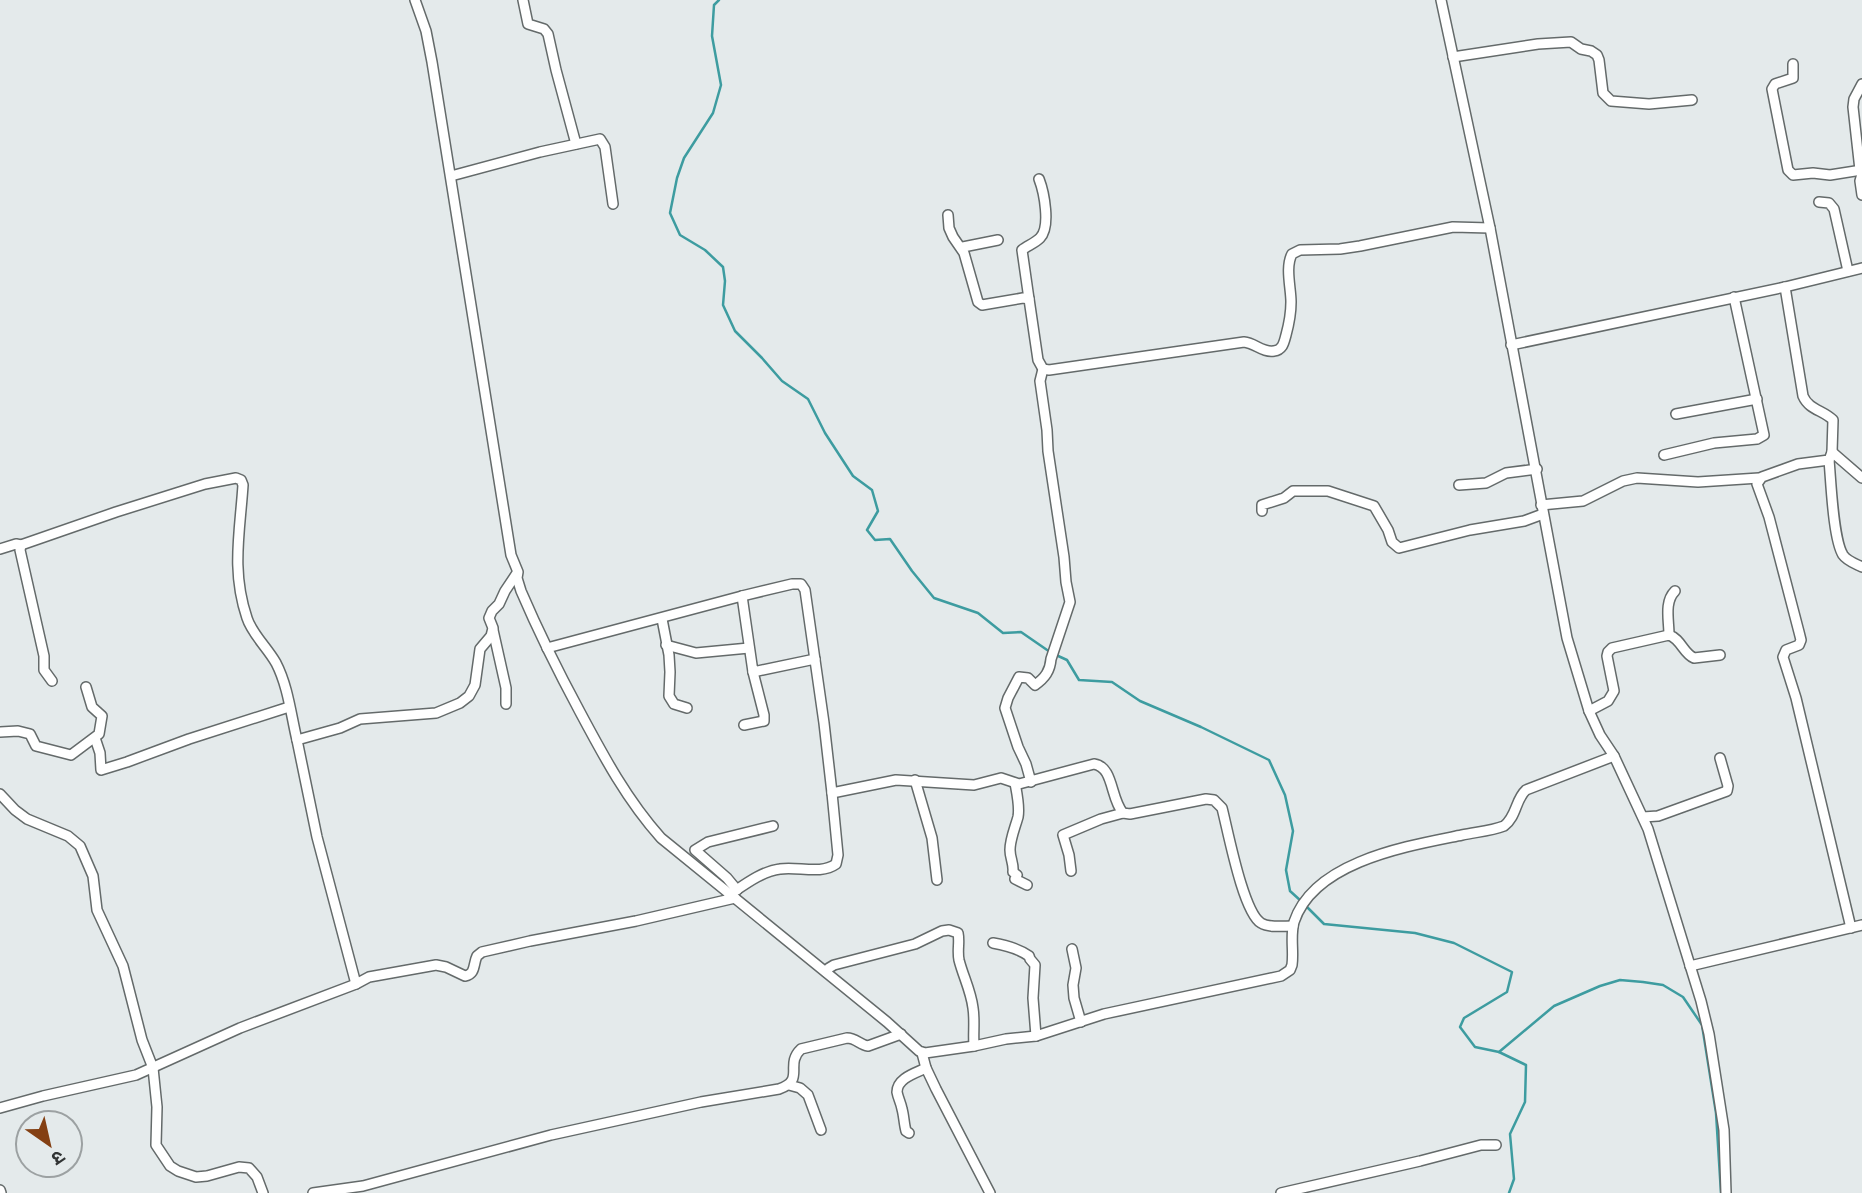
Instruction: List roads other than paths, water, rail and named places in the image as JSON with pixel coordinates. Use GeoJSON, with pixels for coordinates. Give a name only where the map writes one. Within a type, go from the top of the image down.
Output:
{"type":"FeatureCollection","features":[{"type":"Feature","properties":{"kind":"street"},"geometry":{"type":"LineString","coordinates":[[415,0],[426,31],[507,533],[522,592],[552,647],[610,768],[635,807],[661,838],[733,894],[922,1053],[926,1068],[951,1121],[990,1193]]}},
{"type":"Feature","properties":{"kind":"street"},"geometry":{"type":"LineString","coordinates":[[523,0],[528,24],[544,29],[548,34],[576,144]]}},
{"type":"Feature","properties":{"kind":"street"},"geometry":{"type":"LineString","coordinates":[[1441,0],[1490,228],[1567,638],[1589,710],[1643,817],[1690,966],[1709,1034],[1724,1130],[1726,1193]]}},
{"type":"Feature","properties":{"kind":"street"},"geometry":{"type":"LineString","coordinates":[[1452,57],[1538,44],[1571,42],[1597,55],[1603,93],[1611,101],[1649,104],[1692,100]]}},
{"type":"Feature","properties":{"kind":"street"},"geometry":{"type":"LineString","coordinates":[[1793,64],[1793,78],[1775,84],[1772,89],[1788,170],[1797,176],[1861,171]]}},
{"type":"Feature","properties":{"kind":"street"},"geometry":{"type":"LineString","coordinates":[[1862,85],[1854,99],[1853,107],[1862,195]]}},
{"type":"Feature","properties":{"kind":"street"},"geometry":{"type":"LineString","coordinates":[[451,176],[600,139],[603,142],[613,204]]}},
{"type":"Feature","properties":{"kind":"street"},"geometry":{"type":"LineString","coordinates":[[1031,782],[1005,708],[1019,677],[1028,678],[1035,685],[1044,678],[1050,667],[1070,602],[1040,382],[1043,369],[1038,360],[1022,250],[1039,239],[1047,223],[1039,178]]}},
{"type":"Feature","properties":{"kind":"street"},"geometry":{"type":"LineString","coordinates":[[1819,202],[1829,204],[1833,209],[1848,271]]}},
{"type":"Feature","properties":{"kind":"street"},"geometry":{"type":"LineString","coordinates":[[948,215],[949,228],[962,249],[979,304],[1028,299]]}},
{"type":"Feature","properties":{"kind":"street"},"geometry":{"type":"LineString","coordinates":[[1043,369],[1244,342],[1272,352],[1279,350],[1284,344],[1290,320],[1289,261],[1292,254],[1300,250],[1360,246],[1453,226],[1490,228]]}},
{"type":"Feature","properties":{"kind":"street"},"geometry":{"type":"LineString","coordinates":[[962,249],[998,240]]}},
{"type":"Feature","properties":{"kind":"street"},"geometry":{"type":"LineString","coordinates":[[1511,345],[1862,268]]}},
{"type":"Feature","properties":{"kind":"street"},"geometry":{"type":"LineString","coordinates":[[1785,287],[1803,396],[1809,405],[1833,420],[1833,514],[1842,552],[1848,560],[1862,568]]}},
{"type":"Feature","properties":{"kind":"street"},"geometry":{"type":"LineString","coordinates":[[1664,455],[1714,443],[1761,438],[1764,432],[1734,297]]}},
{"type":"Feature","properties":{"kind":"street"},"geometry":{"type":"LineString","coordinates":[[1676,414],[1757,398]]}},
{"type":"Feature","properties":{"kind":"street"},"geometry":{"type":"LineString","coordinates":[[1262,511],[1262,505],[1284,498],[1293,491],[1328,491],[1374,506],[1392,542],[1399,548],[1470,530],[1524,521],[1542,510],[1583,501],[1623,481],[1637,478],[1699,482],[1759,478],[1831,456],[1862,478]]}},
{"type":"Feature","properties":{"kind":"street"},"geometry":{"type":"LineString","coordinates":[[1459,485],[1486,483],[1506,472],[1537,469]]}},
{"type":"Feature","properties":{"kind":"street"},"geometry":{"type":"LineString","coordinates":[[0,549],[21,545],[205,484],[236,478],[240,480],[243,485],[236,547],[240,593],[248,623],[277,667],[289,706],[317,837],[356,984]]}},
{"type":"Feature","properties":{"kind":"street"},"geometry":{"type":"LineString","coordinates":[[1759,478],[1757,488],[1769,517],[1801,640],[1799,645],[1786,650],[1783,657],[1796,698],[1851,928]]}},
{"type":"Feature","properties":{"kind":"street"},"geometry":{"type":"LineString","coordinates":[[21,545],[44,656],[44,670],[52,681]]}},
{"type":"Feature","properties":{"kind":"street"},"geometry":{"type":"LineString","coordinates":[[506,704],[506,688],[489,618],[518,572]]}},
{"type":"Feature","properties":{"kind":"street"},"geometry":{"type":"LineString","coordinates":[[0,1108],[126,1078],[240,1028],[369,977],[436,965],[465,976],[474,970],[477,956],[482,952],[636,921],[733,894],[772,870],[829,869],[836,864],[838,855],[832,793],[805,590],[801,584],[742,596],[552,647]]}},
{"type":"Feature","properties":{"kind":"street"},"geometry":{"type":"LineString","coordinates":[[1669,635],[1668,603],[1675,591]]}},
{"type":"Feature","properties":{"kind":"street"},"geometry":{"type":"LineString","coordinates":[[742,596],[749,648],[764,715],[764,721],[744,725]]}},
{"type":"Feature","properties":{"kind":"street"},"geometry":{"type":"LineString","coordinates":[[662,619],[670,671],[668,696],[674,704],[687,708]]}},
{"type":"Feature","properties":{"kind":"street"},"geometry":{"type":"LineString","coordinates":[[298,740],[340,728],[360,719],[436,713],[460,703],[469,696],[475,685],[480,649],[491,636],[493,628]]}},
{"type":"Feature","properties":{"kind":"street"},"geometry":{"type":"LineString","coordinates":[[1589,710],[1608,701],[1614,691],[1607,656],[1610,650],[1669,635],[1675,637],[1694,658],[1720,655]]}},
{"type":"Feature","properties":{"kind":"street"},"geometry":{"type":"LineString","coordinates":[[666,645],[696,653],[749,648]]}},
{"type":"Feature","properties":{"kind":"street"},"geometry":{"type":"LineString","coordinates":[[754,671],[815,659]]}},
{"type":"Feature","properties":{"kind":"street"},"geometry":{"type":"LineString","coordinates":[[0,732],[24,732],[30,734],[36,746],[68,755],[74,754],[99,734],[102,716],[92,707],[86,687]]}},
{"type":"Feature","properties":{"kind":"street"},"geometry":{"type":"LineString","coordinates":[[95,737],[101,769],[289,706]]}},
{"type":"Feature","properties":{"kind":"street"},"geometry":{"type":"LineString","coordinates":[[922,1053],[1036,1035],[1104,1014],[1281,976],[1290,970],[1292,965],[1293,926],[1299,909],[1327,880],[1375,856],[1504,826],[1512,818],[1526,790],[1614,756]]}},
{"type":"Feature","properties":{"kind":"street"},"geometry":{"type":"LineString","coordinates":[[1643,817],[1658,816],[1727,791],[1720,758]]}},
{"type":"Feature","properties":{"kind":"street"},"geometry":{"type":"LineString","coordinates":[[832,793],[896,780],[974,785],[1001,778],[1015,783],[1031,782],[1094,764],[1107,771],[1117,803],[1124,813]]}},
{"type":"Feature","properties":{"kind":"street"},"geometry":{"type":"LineString","coordinates":[[915,780],[932,838],[937,880]]}},
{"type":"Feature","properties":{"kind":"street"},"geometry":{"type":"LineString","coordinates":[[1015,783],[1018,808],[1010,851],[1014,864],[1013,872],[1017,875],[1015,879],[1027,885]]}},
{"type":"Feature","properties":{"kind":"street"},"geometry":{"type":"LineString","coordinates":[[0,794],[27,818],[68,836],[80,846],[93,876],[97,910],[123,966],[142,1040],[153,1068],[158,1107],[156,1145],[170,1166],[196,1177],[239,1167],[249,1168],[257,1177],[263,1193]]}},
{"type":"Feature","properties":{"kind":"street"},"geometry":{"type":"LineString","coordinates":[[1071,871],[1063,835],[1069,831],[1124,813],[1206,799],[1214,800],[1222,808],[1246,898],[1253,914],[1262,924],[1268,926],[1293,926]]}},
{"type":"Feature","properties":{"kind":"street"},"geometry":{"type":"LineString","coordinates":[[733,894],[727,878],[695,850],[708,842],[773,826]]}},
{"type":"Feature","properties":{"kind":"street"},"geometry":{"type":"LineString","coordinates":[[1690,966],[1862,925]]}},
{"type":"Feature","properties":{"kind":"street"},"geometry":{"type":"LineString","coordinates":[[826,972],[834,965],[915,944],[942,931],[958,933],[960,940],[957,947],[974,1009],[974,1046]]}},
{"type":"Feature","properties":{"kind":"street"},"geometry":{"type":"LineString","coordinates":[[993,943],[1025,953],[1034,963],[1036,1035]]}},
{"type":"Feature","properties":{"kind":"street"},"geometry":{"type":"LineString","coordinates":[[1072,949],[1076,968],[1074,998],[1081,1022]]}},
{"type":"Feature","properties":{"kind":"street"},"geometry":{"type":"LineString","coordinates":[[789,1085],[793,1077],[795,1055],[801,1049],[847,1038],[853,1038],[868,1046],[901,1034]]}},
{"type":"Feature","properties":{"kind":"street"},"geometry":{"type":"LineString","coordinates":[[909,1133],[904,1126],[898,1087],[904,1079],[926,1068]]}},
{"type":"Feature","properties":{"kind":"street"},"geometry":{"type":"LineString","coordinates":[[313,1193],[363,1185],[551,1135],[789,1085],[800,1088],[808,1095],[821,1130]]}},
{"type":"Feature","properties":{"kind":"street"},"geometry":{"type":"LineString","coordinates":[[1281,1193],[1482,1145],[1496,1145]]}},
{"type":"Feature","properties":{"kind":"waterway"},"geometry":{"type":"LineString","coordinates":[[719,0],[714,5],[712,36],[721,85],[713,113],[684,158],[677,178],[670,213],[680,235],[705,250],[723,267],[723,305],[735,331],[782,381],[808,399],[825,433],[853,476],[872,490],[878,511],[867,530],[875,540],[890,539],[934,598],[978,613],[1003,633],[1021,632],[1050,652]]}},
{"type":"Feature","properties":{"kind":"waterway"},"geometry":{"type":"LineString","coordinates":[[1056,655],[1067,660],[1079,680],[1112,682],[1140,701],[1269,760],[1285,795],[1293,831],[1286,870],[1290,891],[1301,901]]}},
{"type":"Feature","properties":{"kind":"waterway"},"geometry":{"type":"LineString","coordinates":[[1306,906],[1324,924],[1415,933],[1454,943],[1512,972],[1507,992],[1464,1018],[1460,1027],[1475,1047],[1499,1052],[1526,1065],[1525,1102],[1510,1134],[1514,1179],[1509,1193]]}},
{"type":"Feature","properties":{"kind":"waterway"},"geometry":{"type":"LineString","coordinates":[[1499,1052],[1554,1006],[1620,980],[1663,985],[1683,997],[1702,1025],[1716,1113],[1721,1193]]}}]}
